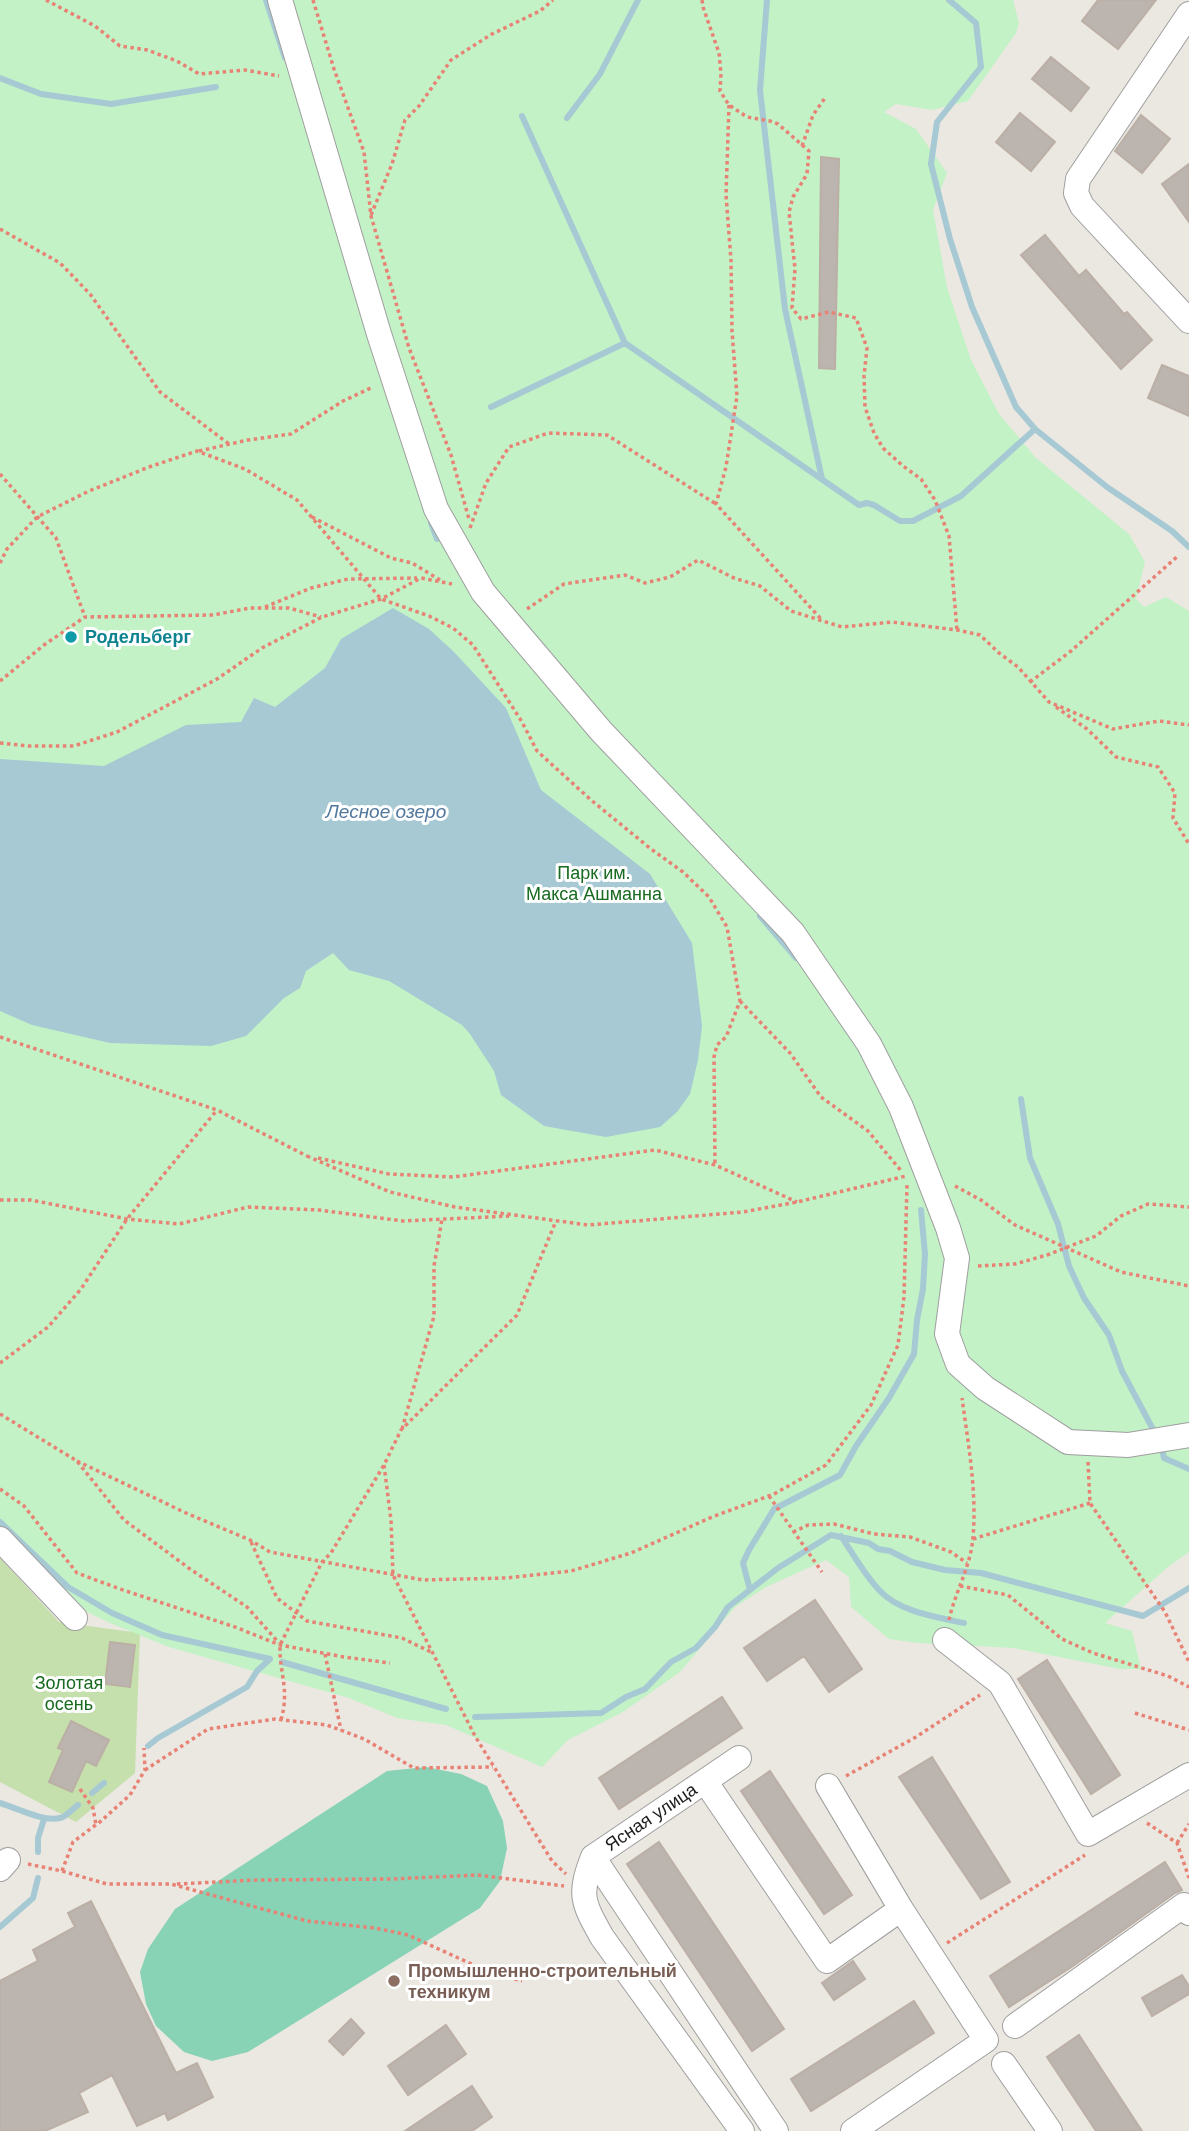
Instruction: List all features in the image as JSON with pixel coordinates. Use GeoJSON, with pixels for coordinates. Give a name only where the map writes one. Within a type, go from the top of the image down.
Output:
{"type":"FeatureCollection","features":[{"type":"Feature","properties":{"kind":"street"},"geometry":{"type":"LineString","coordinates":[[280,0],[379,334],[436,509],[484,592],[601,731],[793,933],[869,1044],[901,1107],[913,1174],[948,1228],[957,1258],[947,1334],[958,1364],[985,1388],[1068,1442],[1128,1445],[1171,1438]]}},
{"type":"Feature","properties":{"kind":"street"},"geometry":{"type":"LineString","coordinates":[[1189,14],[1078,179],[1076,193],[1082,206],[1189,321]]}},
{"type":"Feature","properties":{"kind":"street"},"geometry":{"type":"LineString","coordinates":[[0,1539],[75,1618]]}},
{"type":"Feature","properties":{"kind":"street"},"geometry":{"type":"LineString","coordinates":[[945,1640],[1000,1683],[1088,1834],[1139,1812],[1189,1774]]}},
{"type":"Feature","properties":{"kind":"street","name":"Ясная улица"},"geometry":{"type":"LineString","coordinates":[[739,1758],[593,1857],[776,2131]]}},
{"type":"Feature","properties":{"kind":"street"},"geometry":{"type":"LineString","coordinates":[[705,1781],[827,1961],[901,1909]]}},
{"type":"Feature","properties":{"kind":"street"},"geometry":{"type":"LineString","coordinates":[[828,1786],[901,1909],[986,2040],[853,2131]]}},
{"type":"Feature","properties":{"kind":"street"},"geometry":{"type":"LineString","coordinates":[[593,1857],[583,1890],[588,1912],[602,1937],[742,2131]]}},
{"type":"Feature","properties":{"kind":"street"},"geometry":{"type":"LineString","coordinates":[[1015,2026],[1184,1905],[1189,1913]]}},
{"type":"Feature","properties":{"kind":"street"},"geometry":{"type":"LineString","coordinates":[[1004,2064],[1050,2131]]}},
{"type":"Feature","properties":{"kind":"path"},"geometry":{"type":"LineString","coordinates":[[46,0],[95,26],[120,46],[147,50],[167,57],[199,74],[245,70],[279,76]]}},
{"type":"Feature","properties":{"kind":"path"},"geometry":{"type":"LineString","coordinates":[[313,0],[364,152],[370,216],[409,348],[452,454],[471,527]]}},
{"type":"Feature","properties":{"kind":"path"},"geometry":{"type":"LineString","coordinates":[[368,228],[405,120],[419,106],[451,60],[492,34],[540,11],[553,0]]}},
{"type":"Feature","properties":{"kind":"path"},"geometry":{"type":"LineString","coordinates":[[702,0],[710,32],[719,53],[720,91],[729,105],[747,117],[778,124],[809,151],[807,174],[793,197],[789,212],[795,269],[792,308],[801,319],[829,312],[856,318],[867,348],[865,407],[874,433],[883,447],[920,479],[935,500],[949,536],[957,630]]}},
{"type":"Feature","properties":{"kind":"path"},"geometry":{"type":"LineString","coordinates":[[802,146],[813,115],[825,98]]}},
{"type":"Feature","properties":{"kind":"path"},"geometry":{"type":"LineString","coordinates":[[716,504],[726,467],[737,396],[726,195],[729,105]]}},
{"type":"Feature","properties":{"kind":"path"},"geometry":{"type":"LineString","coordinates":[[0,229],[60,263],[90,294],[160,392],[229,444]]}},
{"type":"Feature","properties":{"kind":"path"},"geometry":{"type":"LineString","coordinates":[[0,563],[7,549],[37,517],[89,491],[149,467],[197,452],[291,433],[343,401],[394,378]]}},
{"type":"Feature","properties":{"kind":"path"},"geometry":{"type":"LineString","coordinates":[[461,552],[486,483],[509,447],[548,433],[607,435],[716,504],[822,620]]}},
{"type":"Feature","properties":{"kind":"path"},"geometry":{"type":"LineString","coordinates":[[197,452],[245,469],[296,500],[381,599],[429,616],[453,628],[473,645],[522,722],[537,751],[590,800],[683,872],[709,897],[727,927],[740,1001],[726,1037],[717,1045],[714,1057],[715,1165]]}},
{"type":"Feature","properties":{"kind":"path"},"geometry":{"type":"LineString","coordinates":[[0,474],[56,538],[85,617]]}},
{"type":"Feature","properties":{"kind":"path"},"geometry":{"type":"LineString","coordinates":[[311,517],[391,558],[412,563],[442,581]]}},
{"type":"Feature","properties":{"kind":"path"},"geometry":{"type":"LineString","coordinates":[[1030,682],[1071,651],[1179,555]]}},
{"type":"Feature","properties":{"kind":"path"},"geometry":{"type":"LineString","coordinates":[[522,612],[564,584],[625,575],[645,583],[670,577],[698,561],[734,578],[760,586],[791,611],[842,626],[892,622],[980,635],[1018,667],[1049,702],[1087,729],[1116,757],[1157,767],[1175,793],[1173,818],[1189,844]]}},
{"type":"Feature","properties":{"kind":"path"},"geometry":{"type":"LineString","coordinates":[[0,743],[29,747],[74,746],[117,732],[217,680],[262,648],[322,617],[381,599],[421,578]]}},
{"type":"Feature","properties":{"kind":"path"},"geometry":{"type":"LineString","coordinates":[[263,608],[311,588],[348,579],[421,578],[484,592]]}},
{"type":"Feature","properties":{"kind":"path"},"geometry":{"type":"LineString","coordinates":[[0,681],[44,645],[85,617],[213,615],[250,608],[289,608],[322,617]]}},
{"type":"Feature","properties":{"kind":"path"},"geometry":{"type":"LineString","coordinates":[[1049,702],[1113,729],[1159,721],[1189,725]]}},
{"type":"Feature","properties":{"kind":"path"},"geometry":{"type":"LineString","coordinates":[[740,1001],[790,1053],[821,1097],[868,1131],[913,1174],[981,1200],[1015,1225],[1121,1272],[1189,1286]]}},
{"type":"Feature","properties":{"kind":"path"},"geometry":{"type":"LineString","coordinates":[[0,1037],[216,1110],[307,1156],[390,1192],[455,1207],[589,1225],[743,1212],[913,1174]]}},
{"type":"Feature","properties":{"kind":"path"},"geometry":{"type":"LineString","coordinates":[[0,1363],[48,1327],[81,1289],[127,1219],[216,1110]]}},
{"type":"Feature","properties":{"kind":"path"},"geometry":{"type":"LineString","coordinates":[[307,1156],[389,1174],[453,1177],[655,1150],[715,1165],[797,1202]]}},
{"type":"Feature","properties":{"kind":"path"},"geometry":{"type":"LineString","coordinates":[[0,1413],[77,1461],[250,1540],[270,1552],[423,1580],[506,1578],[571,1571],[631,1553],[712,1517],[769,1496],[826,1465],[871,1405],[898,1345],[913,1174]]}},
{"type":"Feature","properties":{"kind":"path"},"geometry":{"type":"LineString","coordinates":[[0,1200],[31,1200],[127,1219],[178,1224],[248,1207],[319,1210],[403,1221],[522,1216]]}},
{"type":"Feature","properties":{"kind":"path"},"geometry":{"type":"LineString","coordinates":[[957,1258],[974,1266],[1015,1264],[1096,1236],[1121,1216],[1148,1205],[1189,1207]]}},
{"type":"Feature","properties":{"kind":"path"},"geometry":{"type":"LineString","coordinates":[[281,1720],[286,1689],[279,1658],[280,1645],[322,1562],[331,1553],[384,1465],[401,1430],[434,1316],[434,1266],[442,1219]]}},
{"type":"Feature","properties":{"kind":"path"},"geometry":{"type":"LineString","coordinates":[[401,1430],[517,1315],[556,1221]]}},
{"type":"Feature","properties":{"kind":"path"},"geometry":{"type":"LineString","coordinates":[[950,1616],[973,1539],[973,1476],[958,1364]]}},
{"type":"Feature","properties":{"kind":"path"},"geometry":{"type":"LineString","coordinates":[[1087,1443],[1090,1503],[1165,1612],[1189,1662]]}},
{"type":"Feature","properties":{"kind":"path"},"geometry":{"type":"LineString","coordinates":[[77,1461],[124,1521],[247,1607],[280,1645]]}},
{"type":"Feature","properties":{"kind":"path"},"geometry":{"type":"LineString","coordinates":[[384,1465],[391,1520],[393,1574],[456,1701],[493,1767],[552,1861],[583,1890]]}},
{"type":"Feature","properties":{"kind":"path"},"geometry":{"type":"LineString","coordinates":[[0,1489],[24,1506],[77,1573],[280,1645],[390,1663]]}},
{"type":"Feature","properties":{"kind":"path"},"geometry":{"type":"LineString","coordinates":[[769,1496],[822,1572]]}},
{"type":"Feature","properties":{"kind":"path"},"geometry":{"type":"LineString","coordinates":[[973,1539],[1090,1503]]}},
{"type":"Feature","properties":{"kind":"path"},"geometry":{"type":"LineString","coordinates":[[793,1532],[808,1525],[834,1524],[874,1534],[910,1537],[951,1552],[967,1563]]}},
{"type":"Feature","properties":{"kind":"path"},"geometry":{"type":"LineString","coordinates":[[250,1540],[277,1598],[307,1621],[402,1638],[433,1653]]}},
{"type":"Feature","properties":{"kind":"path"},"geometry":{"type":"LineString","coordinates":[[961,1584],[1008,1595],[1062,1639],[1093,1653],[1168,1676],[1189,1687]]}},
{"type":"Feature","properties":{"kind":"path"},"geometry":{"type":"LineString","coordinates":[[325,1654],[341,1731]]}},
{"type":"Feature","properties":{"kind":"path"},"geometry":{"type":"LineString","coordinates":[[828,1786],[916,1737],[1000,1683]]}},
{"type":"Feature","properties":{"kind":"path"},"geometry":{"type":"LineString","coordinates":[[1135,1713],[1189,1730]]}},
{"type":"Feature","properties":{"kind":"path"},"geometry":{"type":"LineString","coordinates":[[62,1871],[73,1842],[130,1795],[145,1770],[208,1729],[281,1720],[327,1725],[364,1739],[414,1768],[493,1767]]}},
{"type":"Feature","properties":{"kind":"path"},"geometry":{"type":"LineString","coordinates":[[144,1748],[145,1770]]}},
{"type":"Feature","properties":{"kind":"path"},"geometry":{"type":"LineString","coordinates":[[80,1789],[93,1808],[96,1825]]}},
{"type":"Feature","properties":{"kind":"path"},"geometry":{"type":"LineString","coordinates":[[1139,1812],[1177,1843],[1189,1878]]}},
{"type":"Feature","properties":{"kind":"path"},"geometry":{"type":"LineString","coordinates":[[1177,1843],[1189,1824]]}},
{"type":"Feature","properties":{"kind":"path"},"geometry":{"type":"LineString","coordinates":[[930,1954],[1094,1849]]}},
{"type":"Feature","properties":{"kind":"path"},"geometry":{"type":"LineString","coordinates":[[4,1865],[62,1871],[107,1884],[478,1875],[542,1882],[583,1890]]}},
{"type":"Feature","properties":{"kind":"path"},"geometry":{"type":"LineString","coordinates":[[172,1884],[307,1921],[375,1928],[408,1935],[489,1972],[522,1981]]}},
{"type":"Feature","properties":{"kind":"green space","name":"Парк им. Макса Ашманна"},"geometry":{"type":"Polygon","coordinates":[[[0,0],[1013,0],[1019,23],[1016,33],[968,101],[932,110],[896,104],[884,112],[916,129],[947,173],[933,210],[947,287],[971,360],[999,414],[1036,458],[1129,534],[1145,562],[1136,599],[1144,607],[1166,597],[1189,611],[1189,1552],[1168,1567],[1105,1623],[1132,1631],[1141,1669],[1120,1669],[1014,1648],[889,1639],[851,1607],[849,1577],[826,1560],[766,1587],[735,1607],[680,1672],[623,1712],[568,1740],[542,1767],[446,1725],[397,1718],[349,1698],[169,1647],[110,1623],[54,1596],[0,1541],[0,0]]]}},
{"type":"Feature","properties":{"kind":"green space","name":"Золотая осень"},"geometry":{"type":"Polygon","coordinates":[[[0,1558],[59,1622],[140,1633],[135,1773],[76,1822],[0,1782],[0,1558]]]}},
{"type":"Feature","properties":{"kind":"green space"},"geometry":{"type":"Polygon","coordinates":[[[426,1767],[461,1774],[487,1786],[503,1821],[507,1848],[500,1881],[480,1908],[248,2052],[212,2061],[184,2052],[156,2026],[146,2004],[140,1972],[148,1949],[175,1909],[387,1771],[426,1767]]]}},
{"type":"Feature","properties":{"kind":"water","name":"Лесное озеро"},"geometry":{"type":"Polygon","coordinates":[[[393,608],[429,629],[506,708],[541,790],[650,874],[692,943],[702,1026],[698,1060],[690,1094],[677,1112],[660,1127],[606,1137],[544,1126],[501,1095],[494,1071],[462,1025],[389,981],[349,970],[333,953],[306,971],[300,988],[284,998],[246,1036],[211,1046],[110,1043],[32,1025],[0,1011],[0,759],[104,766],[186,725],[241,722],[254,698],[275,707],[325,668],[341,639],[393,608]]]}},
{"type":"Feature","properties":{"kind":"building"},"geometry":{"type":"Polygon","coordinates":[[[1098,0],[1156,0],[1118,49],[1082,21],[1098,0]]]}},
{"type":"Feature","properties":{"kind":"building"},"geometry":{"type":"Polygon","coordinates":[[[1051,57],[1089,88],[1071,111],[1032,79],[1051,57]]]}},
{"type":"Feature","properties":{"kind":"building"},"geometry":{"type":"Polygon","coordinates":[[[1020,113],[1055,142],[1031,171],[996,142],[1020,113]]]}},
{"type":"Feature","properties":{"kind":"building"},"geometry":{"type":"Polygon","coordinates":[[[1141,115],[1170,139],[1142,173],[1115,151],[1141,115]]]}},
{"type":"Feature","properties":{"kind":"building"},"geometry":{"type":"Polygon","coordinates":[[[821,157],[839,159],[835,369],[819,368],[821,157]]]}},
{"type":"Feature","properties":{"kind":"building"},"geometry":{"type":"Polygon","coordinates":[[[1189,164],[1189,222],[1162,184],[1189,164]]]}},
{"type":"Feature","properties":{"kind":"building"},"geometry":{"type":"Polygon","coordinates":[[[1045,235],[1079,276],[1086,270],[1124,314],[1127,312],[1152,340],[1121,369],[1021,255],[1045,235]]]}},
{"type":"Feature","properties":{"kind":"building"},"geometry":{"type":"Polygon","coordinates":[[[1162,365],[1189,376],[1189,416],[1148,398],[1162,365]]]}},
{"type":"Feature","properties":{"kind":"building"},"geometry":{"type":"Polygon","coordinates":[[[815,1600],[862,1669],[829,1692],[804,1656],[767,1681],[744,1648],[815,1600]]]}},
{"type":"Feature","properties":{"kind":"building"},"geometry":{"type":"Polygon","coordinates":[[[110,1642],[135,1645],[130,1687],[105,1684],[110,1642]]]}},
{"type":"Feature","properties":{"kind":"building"},"geometry":{"type":"Polygon","coordinates":[[[1047,1660],[1120,1775],[1091,1794],[1018,1679],[1047,1660]]]}},
{"type":"Feature","properties":{"kind":"building"},"geometry":{"type":"Polygon","coordinates":[[[722,1697],[742,1728],[619,1809],[599,1778],[722,1697]]]}},
{"type":"Feature","properties":{"kind":"building"},"geometry":{"type":"Polygon","coordinates":[[[71,1721],[109,1740],[96,1766],[86,1761],[72,1792],[49,1782],[63,1750],[58,1748],[71,1721]]]}},
{"type":"Feature","properties":{"kind":"building"},"geometry":{"type":"Polygon","coordinates":[[[932,1757],[1010,1882],[981,1899],[899,1777],[932,1757]]]}},
{"type":"Feature","properties":{"kind":"building"},"geometry":{"type":"Polygon","coordinates":[[[770,1771],[852,1895],[824,1914],[741,1791],[770,1771]]]}},
{"type":"Feature","properties":{"kind":"building"},"geometry":{"type":"Polygon","coordinates":[[[659,1842],[784,2029],[752,2051],[627,1864],[659,1842]]]}},
{"type":"Feature","properties":{"kind":"building"},"geometry":{"type":"Polygon","coordinates":[[[1165,1862],[1182,1890],[1009,2007],[990,1976],[1165,1862]]]}},
{"type":"Feature","properties":{"kind":"building"},"geometry":{"type":"Polygon","coordinates":[[[91,1901],[176,2073],[197,2063],[213,2097],[168,2120],[165,2113],[137,2126],[112,2075],[79,2093],[88,2112],[45,2131],[0,2131],[0,1981],[38,1961],[33,1950],[75,1927],[68,1913],[91,1901]]]}},
{"type":"Feature","properties":{"kind":"building"},"geometry":{"type":"Polygon","coordinates":[[[853,1961],[865,1979],[834,2000],[822,1983],[853,1961]]]}},
{"type":"Feature","properties":{"kind":"building"},"geometry":{"type":"Polygon","coordinates":[[[1182,1975],[1189,1986],[1189,1994],[1152,2016],[1142,1998],[1182,1975]]]}},
{"type":"Feature","properties":{"kind":"building"},"geometry":{"type":"Polygon","coordinates":[[[914,2001],[934,2033],[811,2111],[791,2079],[914,2001]]]}},
{"type":"Feature","properties":{"kind":"building"},"geometry":{"type":"Polygon","coordinates":[[[351,2019],[364,2033],[343,2055],[329,2041],[351,2019]]]}},
{"type":"Feature","properties":{"kind":"building"},"geometry":{"type":"Polygon","coordinates":[[[446,2025],[466,2054],[408,2095],[388,2066],[446,2025]]]}},
{"type":"Feature","properties":{"kind":"building"},"geometry":{"type":"Polygon","coordinates":[[[1079,2035],[1142,2131],[1096,2131],[1047,2057],[1079,2035]]]}},
{"type":"Feature","properties":{"kind":"building"},"geometry":{"type":"Polygon","coordinates":[[[472,2086],[492,2117],[472,2131],[405,2131],[472,2086]]]}},
{"type":"Feature","properties":{"kind":"waterway"},"geometry":{"type":"LineString","coordinates":[[266,0],[285,58]]}},
{"type":"Feature","properties":{"kind":"waterway"},"geometry":{"type":"LineString","coordinates":[[567,118],[600,74],[638,0]]}},
{"type":"Feature","properties":{"kind":"waterway"},"geometry":{"type":"LineString","coordinates":[[767,0],[760,90],[785,309],[822,479]]}},
{"type":"Feature","properties":{"kind":"waterway"},"geometry":{"type":"LineString","coordinates":[[949,0],[976,23],[981,67],[937,122],[931,164],[950,239],[972,307],[1016,407],[1035,429],[1107,487],[1172,531],[1189,547]]}},
{"type":"Feature","properties":{"kind":"waterway"},"geometry":{"type":"LineString","coordinates":[[0,78],[41,94],[111,104],[216,87]]}},
{"type":"Feature","properties":{"kind":"waterway"},"geometry":{"type":"LineString","coordinates":[[522,116],[625,343],[859,505],[874,505],[900,521],[913,521],[961,496],[1035,429]]}},
{"type":"Feature","properties":{"kind":"waterway"},"geometry":{"type":"LineString","coordinates":[[491,407],[625,343]]}},
{"type":"Feature","properties":{"kind":"waterway"},"geometry":{"type":"LineString","coordinates":[[431,523],[437,539]]}},
{"type":"Feature","properties":{"kind":"waterway"},"geometry":{"type":"LineString","coordinates":[[760,916],[796,958]]}},
{"type":"Feature","properties":{"kind":"waterway"},"geometry":{"type":"LineString","coordinates":[[1021,1099],[1030,1158],[1058,1224],[1069,1266],[1084,1298],[1109,1335],[1122,1371],[1156,1435]]}},
{"type":"Feature","properties":{"kind":"waterway"},"geometry":{"type":"LineString","coordinates":[[750,1590],[743,1563],[774,1509],[840,1475],[914,1354],[925,1254],[921,1210]]}},
{"type":"Feature","properties":{"kind":"waterway"},"geometry":{"type":"LineString","coordinates":[[1161,1444],[1164,1458],[1189,1469]]}},
{"type":"Feature","properties":{"kind":"waterway"},"geometry":{"type":"LineString","coordinates":[[0,1522],[68,1587],[112,1613],[162,1635],[270,1659]]}},
{"type":"Feature","properties":{"kind":"waterway"},"geometry":{"type":"LineString","coordinates":[[475,1717],[601,1713],[645,1689],[671,1662],[696,1648],[728,1607],[778,1568],[831,1535],[869,1543],[912,1562],[945,1570],[981,1573],[1143,1616],[1189,1588]]}},
{"type":"Feature","properties":{"kind":"waterway"},"geometry":{"type":"LineString","coordinates":[[841,1536],[868,1577],[887,1597],[907,1609],[964,1623]]}},
{"type":"Feature","properties":{"kind":"waterway"},"geometry":{"type":"LineString","coordinates":[[148,1746],[247,1687],[257,1671],[270,1659]]}},
{"type":"Feature","properties":{"kind":"waterway"},"geometry":{"type":"LineString","coordinates":[[282,1662],[446,1709]]}},
{"type":"Feature","properties":{"kind":"waterway"},"geometry":{"type":"LineString","coordinates":[[92,1793],[104,1783]]}},
{"type":"Feature","properties":{"kind":"waterway"},"geometry":{"type":"LineString","coordinates":[[0,1803],[53,1819],[64,1816],[78,1805]]}},
{"type":"Feature","properties":{"kind":"waterway"},"geometry":{"type":"LineString","coordinates":[[38,1852],[38,1838],[44,1819]]}},
{"type":"Feature","properties":{"kind":"waterway"},"geometry":{"type":"LineString","coordinates":[[0,1927],[33,1898],[38,1878]]}},
{"type":"Feature","properties":{"kind":"place","name":"Родельберг"},"geometry":{"type":"Point","coordinates":[71,637]}},
{"type":"Feature","properties":{"kind":"place","name":"Промышленно-строительный техникум"},"geometry":{"type":"Point","coordinates":[394,1981]}}]}
